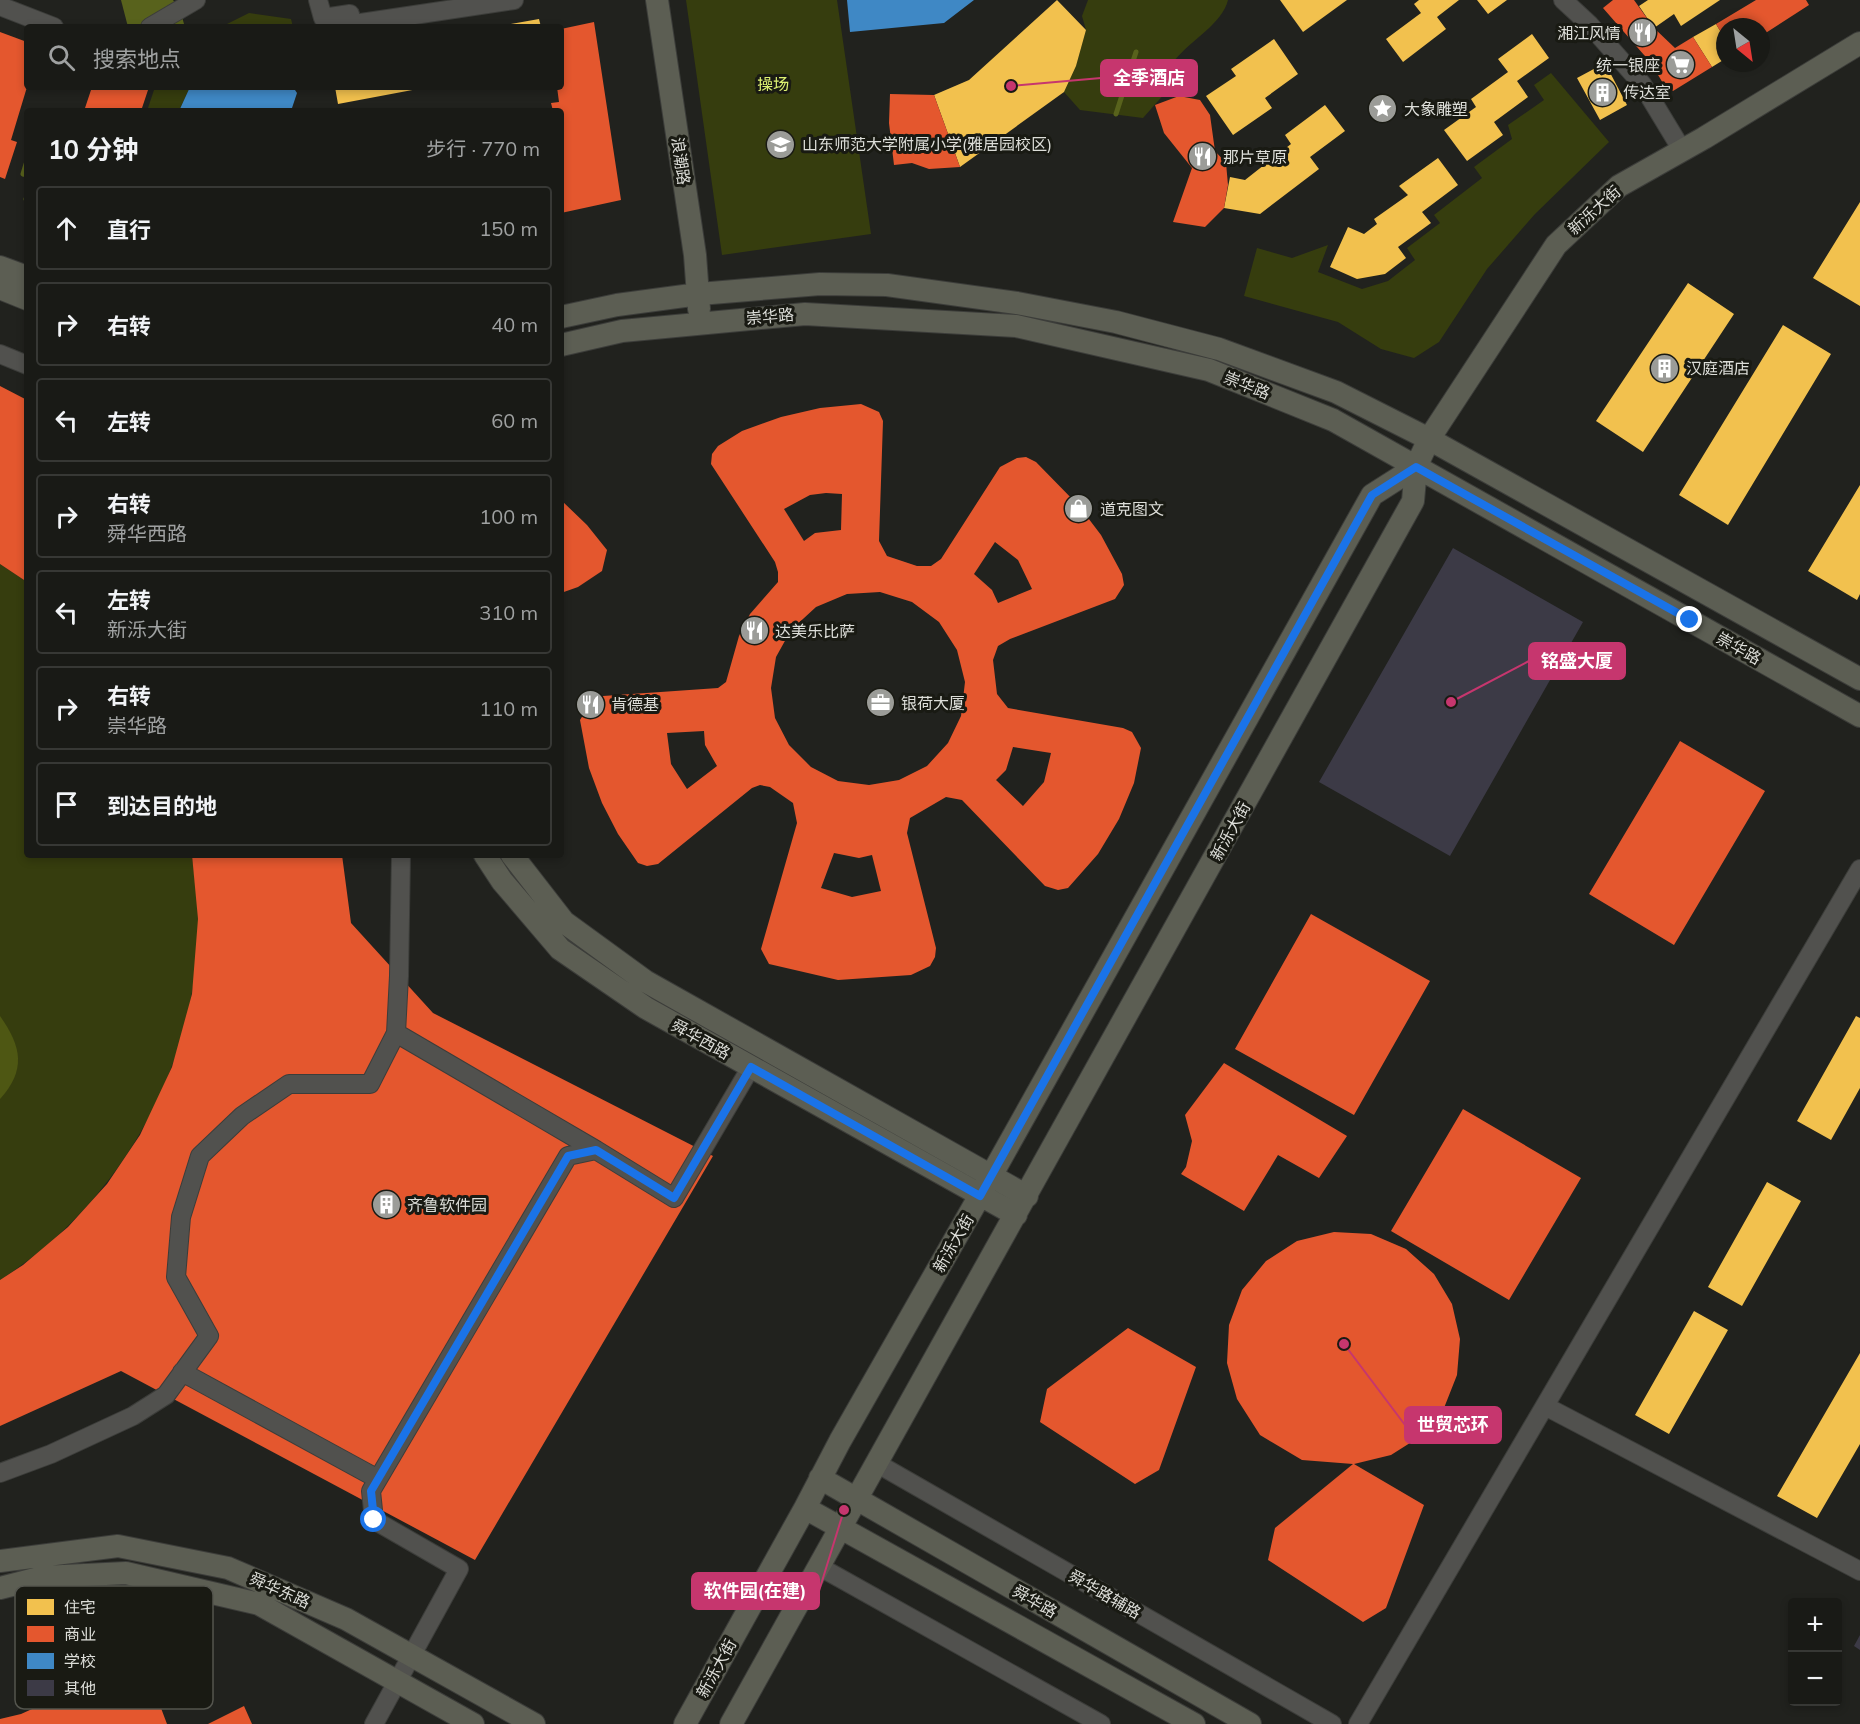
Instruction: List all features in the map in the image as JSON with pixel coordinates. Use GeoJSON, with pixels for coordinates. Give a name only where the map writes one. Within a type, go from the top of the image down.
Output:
{"type":"FeatureCollection","features":[{"type":"Feature","properties":{"kind":"main road","name":"浪潮路"},"geometry":{"type":"LineString","coordinates":[[657,0],[699,294],[700,322]]}},
{"type":"Feature","properties":{"kind":"main road","name":"新泺大街"},"geometry":{"type":"LineString","coordinates":[[731,1724],[858,1500],[1413,501],[1416,467],[1429,439],[1556,245],[1619,186],[1860,43]]}},
{"type":"Feature","properties":{"kind":"main road"},"geometry":{"type":"LineString","coordinates":[[0,267],[24,276]]}},
{"type":"Feature","properties":{"kind":"main road","name":"崇华路"},"geometry":{"type":"LineString","coordinates":[[564,315],[617,305],[699,294],[820,284],[887,285],[1017,303],[1116,322],[1219,349],[1336,392],[1429,439],[1860,679]]}},
{"type":"Feature","properties":{"kind":"main road"},"geometry":{"type":"LineString","coordinates":[[0,288],[24,298]]}},
{"type":"Feature","properties":{"kind":"main road","name":"崇华路"},"geometry":{"type":"LineString","coordinates":[[564,344],[621,331],[805,314],[1016,326],[1209,370],[1333,420],[1860,716]]}},
{"type":"Feature","properties":{"kind":"main road","name":"新泺大街"},"geometry":{"type":"LineString","coordinates":[[685,1724],[806,1508],[820,1478],[1372,495],[1416,467]]}},
{"type":"Feature","properties":{"kind":"main road","name":"舜华西路"},"geometry":{"type":"LineString","coordinates":[[487,858],[502,881],[560,949],[646,1008],[980,1196],[1021,1205]]}},
{"type":"Feature","properties":{"kind":"main road","name":"舜华西路"},"geometry":{"type":"LineString","coordinates":[[514,858],[564,921],[645,981],[991,1176],[1021,1205]]}},
{"type":"Feature","properties":{"kind":"main road","name":"舜华路"},"geometry":{"type":"LineString","coordinates":[[820,1478],[1250,1724]]}},
{"type":"Feature","properties":{"kind":"main road","name":"舜华路"},"geometry":{"type":"LineString","coordinates":[[806,1508],[1194,1724]]}},
{"type":"Feature","properties":{"kind":"main road","name":"舜华东路"},"geometry":{"type":"LineString","coordinates":[[0,1561],[118,1546],[228,1568],[346,1619],[534,1724]]}},
{"type":"Feature","properties":{"kind":"main road","name":"舜华东路"},"geometry":{"type":"LineString","coordinates":[[0,1588],[43,1577],[126,1573],[188,1586]]}},
{"type":"Feature","properties":{"kind":"main road","name":"舜华东路"},"geometry":{"type":"LineString","coordinates":[[213,1592],[259,1604],[473,1724]]}},
{"type":"Feature","properties":{"kind":"street"},"geometry":{"type":"LineString","coordinates":[[318,0],[323,18],[438,0]]}},
{"type":"Feature","properties":{"kind":"street"},"geometry":{"type":"LineString","coordinates":[[354,24],[514,0]]}},
{"type":"Feature","properties":{"kind":"street"},"geometry":{"type":"LineString","coordinates":[[1563,0],[1642,84],[1682,150]]}},
{"type":"Feature","properties":{"kind":"street"},"geometry":{"type":"LineString","coordinates":[[155,24],[191,3]]}},
{"type":"Feature","properties":{"kind":"street"},"geometry":{"type":"LineString","coordinates":[[0,6],[46,24]]}},
{"type":"Feature","properties":{"kind":"street"},"geometry":{"type":"LineString","coordinates":[[0,354],[24,364]]}},
{"type":"Feature","properties":{"kind":"street"},"geometry":{"type":"LineString","coordinates":[[0,1473],[51,1454],[133,1416],[166,1395],[209,1336],[176,1277],[181,1217],[200,1156],[242,1116],[288,1084],[370,1084],[396,1033],[401,858]]}},
{"type":"Feature","properties":{"kind":"street"},"geometry":{"type":"LineString","coordinates":[[1358,1724],[1860,869]]}},
{"type":"Feature","properties":{"kind":"street"},"geometry":{"type":"LineString","coordinates":[[396,1033],[674,1198],[751,1067]]}},
{"type":"Feature","properties":{"kind":"street"},"geometry":{"type":"LineString","coordinates":[[374,1724],[459,1569],[374,1520],[371,1491],[568,1156],[596,1150]]}},
{"type":"Feature","properties":{"kind":"street"},"geometry":{"type":"LineString","coordinates":[[182,1372],[378,1479]]}},
{"type":"Feature","properties":{"kind":"street"},"geometry":{"type":"LineString","coordinates":[[1545,1406],[1860,1571]]}},
{"type":"Feature","properties":{"kind":"street","name":"舜华路辅路"},"geometry":{"type":"LineString","coordinates":[[878,1464],[1332,1724]]}},
{"type":"Feature","properties":{"kind":"street"},"geometry":{"type":"LineString","coordinates":[[820,1567],[1101,1724]]}},
{"type":"Feature","properties":{"kind":"green space","name":"操场"},"geometry":{"type":"Polygon","coordinates":[[[686,0],[837,0],[871,234],[722,255],[686,0]]]}},
{"type":"Feature","properties":{"kind":"green space"},"geometry":{"type":"Polygon","coordinates":[[[1088,0],[1228,0],[1225,9],[1213,24],[1175,60],[1174,83],[1143,118],[1080,110],[1064,92],[1076,66],[1086,30],[1082,16],[1088,0]]]}},
{"type":"Feature","properties":{"kind":"green space"},"geometry":{"type":"Polygon","coordinates":[[[249,13],[291,19],[292,24],[227,24],[249,13]]]}},
{"type":"Feature","properties":{"kind":"green space"},"geometry":{"type":"Polygon","coordinates":[[[1551,73],[1609,142],[1535,214],[1487,269],[1439,342],[1414,358],[1381,349],[1338,322],[1244,296],[1257,248],[1292,258],[1328,245],[1318,272],[1362,289],[1388,281],[1415,260],[1407,248],[1440,223],[1434,215],[1482,178],[1474,167],[1512,139],[1508,125],[1544,100],[1534,85],[1551,73]]]}},
{"type":"Feature","properties":{"kind":"green space"},"geometry":{"type":"Polygon","coordinates":[[[154,90],[189,90],[180,108],[148,108],[154,90]]]}},
{"type":"Feature","properties":{"kind":"green space"},"geometry":{"type":"Polygon","coordinates":[[[0,564],[24,580],[24,858],[192,858],[198,919],[195,973],[185,1025],[168,1076],[145,1125],[116,1170],[82,1212],[43,1249],[0,1280],[0,564]]]}},
{"type":"Feature","properties":{"kind":"shaded area"},"geometry":{"type":"Polygon","coordinates":[[[121,0],[173,0],[180,9],[184,24],[127,24],[121,0]]]}},
{"type":"Feature","properties":{"kind":"shaded area"},"geometry":{"type":"Polygon","coordinates":[[[0,1016],[13,1038],[18,1058],[14,1078],[0,1099],[0,1016]]]}},
{"type":"Feature","properties":{"kind":"building: 住宅"},"geometry":{"type":"Polygon","coordinates":[[[1057,0],[1086,30],[1076,66],[1064,92],[960,167],[934,95],[969,80],[1057,0]]]}},
{"type":"Feature","properties":{"kind":"building: 住宅"},"geometry":{"type":"Polygon","coordinates":[[[1280,0],[1347,0],[1303,32],[1280,0]]]}},
{"type":"Feature","properties":{"kind":"building: 住宅"},"geometry":{"type":"Polygon","coordinates":[[[1419,0],[1459,0],[1437,17],[1446,29],[1403,62],[1386,39],[1421,13],[1414,4],[1419,0]]]}},
{"type":"Feature","properties":{"kind":"building: 住宅"},"geometry":{"type":"Polygon","coordinates":[[[1477,0],[1507,0],[1488,14],[1477,0]]]}},
{"type":"Feature","properties":{"kind":"building: 住宅"},"geometry":{"type":"Polygon","coordinates":[[[1648,0],[1720,0],[1681,26],[1674,14],[1654,28],[1639,6],[1648,0]]]}},
{"type":"Feature","properties":{"kind":"building: 住宅"},"geometry":{"type":"Polygon","coordinates":[[[539,19],[540,24],[511,24],[539,19]]]}},
{"type":"Feature","properties":{"kind":"building: 住宅"},"geometry":{"type":"Polygon","coordinates":[[[1716,24],[1716,65],[1712,67],[1693,37],[1716,24]]]}},
{"type":"Feature","properties":{"kind":"building: 住宅"},"geometry":{"type":"Polygon","coordinates":[[[1532,34],[1549,58],[1517,81],[1528,97],[1494,122],[1503,135],[1467,161],[1444,130],[1476,107],[1471,99],[1508,72],[1498,59],[1532,34]]]}},
{"type":"Feature","properties":{"kind":"building: 住宅"},"geometry":{"type":"Polygon","coordinates":[[[1274,39],[1298,74],[1265,98],[1272,108],[1233,135],[1206,96],[1236,76],[1231,69],[1274,39]]]}},
{"type":"Feature","properties":{"kind":"building: 住宅","name":"传达室"},"geometry":{"type":"Polygon","coordinates":[[[1605,63],[1627,105],[1600,120],[1577,78],[1605,63]]]}},
{"type":"Feature","properties":{"kind":"building: 住宅"},"geometry":{"type":"Polygon","coordinates":[[[336,90],[412,90],[338,104],[336,90]]]}},
{"type":"Feature","properties":{"kind":"building: 住宅"},"geometry":{"type":"Polygon","coordinates":[[[1325,105],[1345,131],[1310,157],[1319,169],[1260,214],[1224,208],[1230,177],[1245,180],[1291,144],[1285,135],[1325,105]]]}},
{"type":"Feature","properties":{"kind":"building: 住宅"},"geometry":{"type":"Polygon","coordinates":[[[1438,158],[1458,185],[1422,212],[1431,223],[1398,247],[1406,258],[1385,274],[1357,279],[1330,267],[1348,227],[1364,234],[1377,224],[1374,219],[1408,195],[1399,186],[1438,158]]]}},
{"type":"Feature","properties":{"kind":"building: 住宅"},"geometry":{"type":"Polygon","coordinates":[[[1860,202],[1860,306],[1813,278],[1860,202]]]}},
{"type":"Feature","properties":{"kind":"building: 住宅","name":"汉庭酒店"},"geometry":{"type":"Polygon","coordinates":[[[1688,283],[1734,314],[1643,452],[1596,421],[1688,283]]]}},
{"type":"Feature","properties":{"kind":"building: 住宅"},"geometry":{"type":"Polygon","coordinates":[[[1783,325],[1831,354],[1728,525],[1679,495],[1783,325]]]}},
{"type":"Feature","properties":{"kind":"building: 住宅"},"geometry":{"type":"Polygon","coordinates":[[[1860,485],[1860,594],[1857,600],[1808,571],[1860,485]]]}},
{"type":"Feature","properties":{"kind":"building: 住宅"},"geometry":{"type":"Polygon","coordinates":[[[1856,1016],[1860,1018],[1860,1088],[1831,1140],[1797,1121],[1856,1016]]]}},
{"type":"Feature","properties":{"kind":"building: 住宅"},"geometry":{"type":"Polygon","coordinates":[[[1767,1182],[1801,1201],[1742,1306],[1708,1287],[1767,1182]]]}},
{"type":"Feature","properties":{"kind":"building: 住宅"},"geometry":{"type":"Polygon","coordinates":[[[1694,1311],[1728,1330],[1669,1434],[1635,1415],[1694,1311]]]}},
{"type":"Feature","properties":{"kind":"building: 住宅"},"geometry":{"type":"Polygon","coordinates":[[[1860,1353],[1860,1444],[1817,1518],[1777,1496],[1860,1353]]]}},
{"type":"Feature","properties":{"kind":"building: 商业"},"geometry":{"type":"Polygon","coordinates":[[[1613,0],[1634,0],[1654,28],[1675,48],[1693,37],[1712,67],[1673,91],[1664,85],[1651,63],[1603,8],[1613,0]]]}},
{"type":"Feature","properties":{"kind":"building: 商业"},"geometry":{"type":"Polygon","coordinates":[[[1756,0],[1806,0],[1809,5],[1770,30],[1770,18],[1726,18],[1756,0]]]}},
{"type":"Feature","properties":{"kind":"building: 商业"},"geometry":{"type":"Polygon","coordinates":[[[594,22],[621,200],[564,212],[564,108],[552,108],[551,103],[559,102],[557,90],[564,90],[564,28],[594,22]]]}},
{"type":"Feature","properties":{"kind":"building: 商业"},"geometry":{"type":"Polygon","coordinates":[[[0,32],[24,41],[24,90],[26,90],[11,140],[17,142],[5,179],[0,177],[0,32]]]}},
{"type":"Feature","properties":{"kind":"building: 商业"},"geometry":{"type":"Polygon","coordinates":[[[91,90],[148,90],[142,108],[85,108],[91,90]]]}},
{"type":"Feature","properties":{"kind":"building: 商业"},"geometry":{"type":"Polygon","coordinates":[[[890,94],[934,95],[960,167],[929,169],[912,163],[894,165],[889,123],[890,94]]]}},
{"type":"Feature","properties":{"kind":"building: 商业","name":"那片草原"},"geometry":{"type":"Polygon","coordinates":[[[1179,96],[1200,100],[1210,115],[1215,151],[1226,163],[1228,185],[1224,208],[1205,227],[1173,222],[1192,168],[1164,133],[1155,105],[1179,96]]]}},
{"type":"Feature","properties":{"kind":"building: 商业"},"geometry":{"type":"Polygon","coordinates":[[[0,386],[24,398],[24,580],[0,564],[0,386]]]}},
{"type":"Feature","properties":{"kind":"building: 商业"},"geometry":{"type":"Polygon","coordinates":[[[861,404],[879,412],[883,421],[879,541],[887,556],[917,566],[931,566],[941,559],[1000,467],[1017,458],[1026,457],[1036,462],[1079,506],[1101,535],[1122,574],[1124,585],[1115,599],[1010,639],[998,646],[993,660],[997,694],[1008,708],[1123,728],[1132,732],[1141,748],[1134,783],[1119,819],[1098,854],[1068,888],[1058,890],[1045,886],[962,800],[946,797],[910,818],[907,833],[936,948],[935,957],[930,966],[911,975],[838,980],[769,964],[761,949],[797,823],[793,803],[770,787],[760,785],[752,788],[658,864],[647,866],[638,863],[618,834],[602,803],[589,768],[580,720],[592,701],[603,696],[718,688],[726,682],[739,636],[750,614],[778,582],[778,572],[775,562],[711,464],[712,454],[718,446],[742,431],[781,417],[820,408],[861,404]],[[842,494],[810,495],[784,509],[804,541],[815,533],[841,530],[842,494]],[[995,542],[974,574],[992,590],[998,603],[1032,589],[1018,560],[995,542]],[[880,592],[847,594],[816,607],[791,630],[776,657],[771,688],[775,718],[789,745],[811,767],[838,781],[869,785],[899,780],[927,766],[948,743],[961,716],[965,682],[957,650],[939,622],[912,602],[880,592]],[[704,731],[667,733],[671,764],[687,789],[717,766],[705,745],[704,731]],[[1013,747],[1006,770],[996,780],[1023,806],[1044,782],[1051,753],[1013,747]],[[834,853],[821,888],[852,897],[881,891],[872,855],[859,858],[834,853]]]}},
{"type":"Feature","properties":{"kind":"building: 商业"},"geometry":{"type":"Polygon","coordinates":[[[564,503],[587,525],[607,550],[602,571],[578,587],[564,592],[564,503]]]}},
{"type":"Feature","properties":{"kind":"building: 商业"},"geometry":{"type":"Polygon","coordinates":[[[1680,741],[1765,791],[1674,945],[1589,894],[1680,741]]]}},
{"type":"Feature","properties":{"kind":"building: 商业","name":"齐鲁软件园"},"geometry":{"type":"Polygon","coordinates":[[[192,858],[342,858],[351,923],[433,1013],[713,1156],[475,1560],[121,1371],[0,1426],[0,1280],[23,1265],[68,1227],[107,1184],[140,1135],[172,1067],[192,994],[198,919],[192,858]]]}},
{"type":"Feature","properties":{"kind":"building: 商业"},"geometry":{"type":"Polygon","coordinates":[[[1311,914],[1430,981],[1354,1115],[1235,1049],[1311,914]]]}},
{"type":"Feature","properties":{"kind":"building: 商业"},"geometry":{"type":"Polygon","coordinates":[[[1224,1063],[1347,1136],[1319,1178],[1278,1155],[1244,1211],[1181,1174],[1186,1167],[1192,1141],[1185,1115],[1224,1063]]]}},
{"type":"Feature","properties":{"kind":"building: 商业"},"geometry":{"type":"Polygon","coordinates":[[[1463,1109],[1581,1178],[1509,1300],[1391,1231],[1463,1109]]]}},
{"type":"Feature","properties":{"kind":"building: 商业"},"geometry":{"type":"Polygon","coordinates":[[[1334,1232],[1371,1234],[1406,1249],[1434,1274],[1452,1304],[1460,1339],[1457,1375],[1444,1408],[1421,1436],[1391,1455],[1354,1464],[1424,1505],[1386,1608],[1363,1622],[1268,1560],[1275,1528],[1353,1464],[1302,1460],[1260,1435],[1237,1399],[1227,1363],[1229,1325],[1242,1290],[1266,1261],[1297,1241],[1334,1232]]]}},
{"type":"Feature","properties":{"kind":"building: 商业"},"geometry":{"type":"Polygon","coordinates":[[[1128,1328],[1196,1367],[1159,1470],[1135,1484],[1040,1422],[1047,1389],[1128,1328]]]}},
{"type":"Feature","properties":{"kind":"building: 商业"},"geometry":{"type":"Polygon","coordinates":[[[244,1706],[252,1724],[208,1724],[244,1706]]]}},
{"type":"Feature","properties":{"kind":"building: 商业"},"geometry":{"type":"Polygon","coordinates":[[[32,1709],[161,1709],[167,1724],[0,1724],[0,1719],[32,1709]]]}},
{"type":"Feature","properties":{"kind":"building: 学校"},"geometry":{"type":"Polygon","coordinates":[[[847,0],[974,0],[944,23],[850,32],[847,0]]]}},
{"type":"Feature","properties":{"kind":"building: 学校"},"geometry":{"type":"Polygon","coordinates":[[[189,90],[295,90],[297,93],[292,108],[180,108],[189,90]]]}},
{"type":"Feature","properties":{"kind":"building: 其他"},"geometry":{"type":"Polygon","coordinates":[[[1453,548],[1583,622],[1450,856],[1319,782],[1453,548]]]}},
{"type":"Feature","properties":{"kind":"building: 其他"},"geometry":{"type":"Polygon","coordinates":[[[1860,1635],[1860,1650],[1854,1646],[1860,1635]]]}},
{"type":"Feature","properties":{"kind":"waterway"},"geometry":{"type":"LineString","coordinates":[[1116,114],[1136,52]]}},
{"type":"Feature","properties":{"kind":"waterway"},"geometry":{"type":"LineString","coordinates":[[24,171],[24,174]]}},
{"type":"Feature","properties":{"kind":"place","name":"湘江风情"},"geometry":{"type":"Point","coordinates":[1642,33]}},
{"type":"Feature","properties":{"kind":"place","name":"统一银座"},"geometry":{"type":"Point","coordinates":[1681,65]}},
{"type":"Feature","properties":{"kind":"place","name":"全季酒店"},"geometry":{"type":"Point","coordinates":[1011,86]}},
{"type":"Feature","properties":{"kind":"place","name":"传达室"},"geometry":{"type":"Point","coordinates":[1602,92]}},
{"type":"Feature","properties":{"kind":"place","name":"大象雕塑"},"geometry":{"type":"Point","coordinates":[1383,109]}},
{"type":"Feature","properties":{"kind":"place","name":"山东师范大学附属小学(雅居园校区)"},"geometry":{"type":"Point","coordinates":[781,144]}},
{"type":"Feature","properties":{"kind":"place","name":"那片草原"},"geometry":{"type":"Point","coordinates":[1202,157]}},
{"type":"Feature","properties":{"kind":"place","name":"汉庭酒店"},"geometry":{"type":"Point","coordinates":[1665,368]}},
{"type":"Feature","properties":{"kind":"place","name":"道克图文"},"geometry":{"type":"Point","coordinates":[1079,509]}},
{"type":"Feature","properties":{"kind":"place","name":"达美乐比萨"},"geometry":{"type":"Point","coordinates":[754,631]}},
{"type":"Feature","properties":{"kind":"place","name":"铭盛大厦"},"geometry":{"type":"Point","coordinates":[1451,702]}},
{"type":"Feature","properties":{"kind":"place","name":"银荷大厦"},"geometry":{"type":"Point","coordinates":[880,703]}},
{"type":"Feature","properties":{"kind":"place","name":"肯德基"},"geometry":{"type":"Point","coordinates":[590,704]}},
{"type":"Feature","properties":{"kind":"place","name":"齐鲁软件园"},"geometry":{"type":"Point","coordinates":[386,1205]}},
{"type":"Feature","properties":{"kind":"place","name":"世贸芯环"},"geometry":{"type":"Point","coordinates":[1344,1344]}},
{"type":"Feature","properties":{"kind":"place","name":"软件园(在建)"},"geometry":{"type":"Point","coordinates":[844,1510]}},
{"type":"Feature","properties":{"kind":"route"},"geometry":{"type":"LineString","coordinates":[[374,1520],[371,1491],[568,1156],[596,1150],[674,1198],[751,1067],[980,1196],[1372,495],[1416,467],[1690,620]]}}]}
